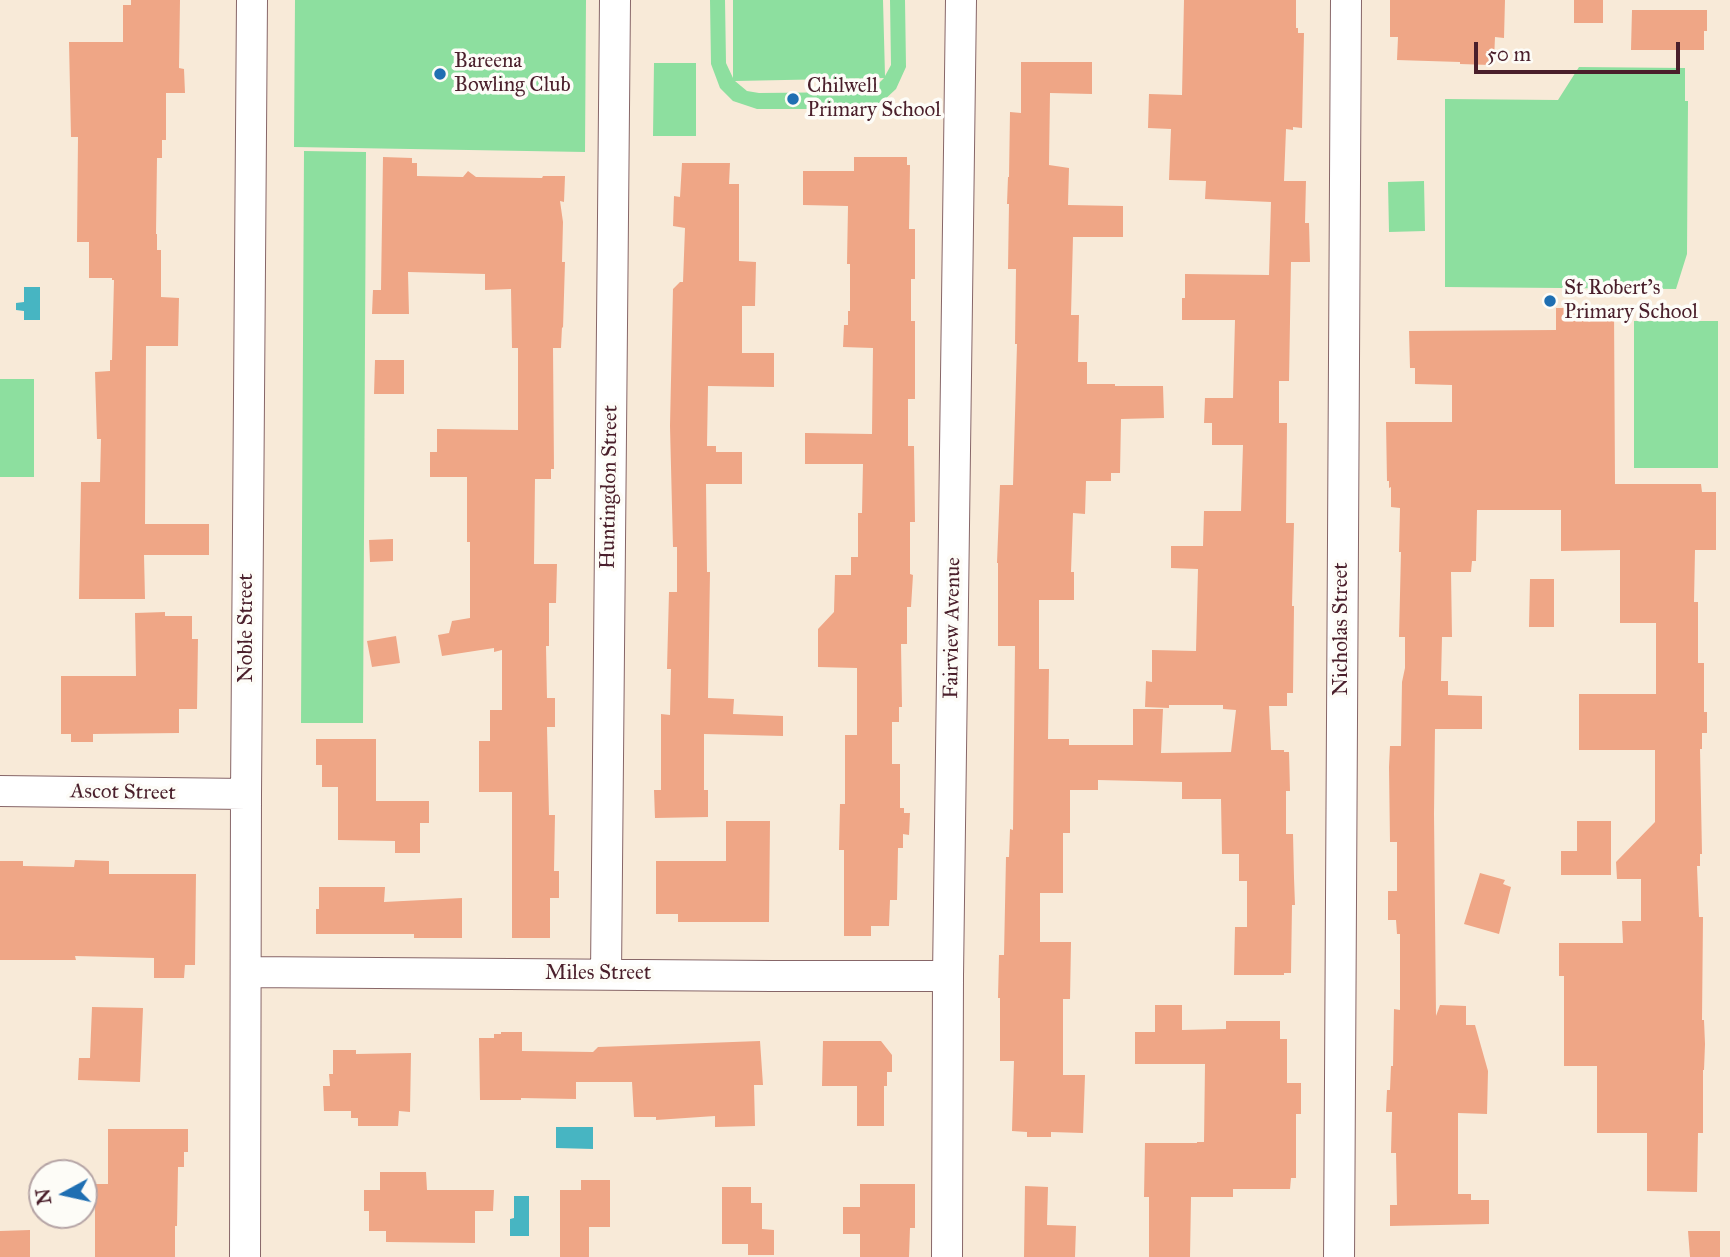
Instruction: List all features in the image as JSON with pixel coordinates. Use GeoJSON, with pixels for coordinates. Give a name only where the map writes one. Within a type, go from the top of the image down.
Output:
{"type":"FeatureCollection","features":[{"type":"Feature","properties":{"kind":"street","name":"Noble Street"},"geometry":{"type":"LineString","coordinates":[[246,1257],[246,794],[252,0]]}},
{"type":"Feature","properties":{"kind":"street","name":"Huntingdon Street"},"geometry":{"type":"LineString","coordinates":[[606,974],[615,0]]}},
{"type":"Feature","properties":{"kind":"street","name":"Fairview Avenue"},"geometry":{"type":"LineString","coordinates":[[947,1257],[948,976],[961,0]]}},
{"type":"Feature","properties":{"kind":"street","name":"Nicholas Street"},"geometry":{"type":"LineString","coordinates":[[1339,1257],[1346,0]]}},
{"type":"Feature","properties":{"kind":"street","name":"Ascot Street"},"geometry":{"type":"LineString","coordinates":[[0,791],[246,794]]}},
{"type":"Feature","properties":{"kind":"street","name":"Miles Street"},"geometry":{"type":"LineString","coordinates":[[247,972],[948,976]]}},
{"type":"Feature","properties":{"kind":"green space","name":"Bareena Bowling Club"},"geometry":{"type":"Polygon","coordinates":[[[295,0],[586,0],[585,152],[294,147],[295,0]]]}},
{"type":"Feature","properties":{"kind":"green space"},"geometry":{"type":"Polygon","coordinates":[[[710,0],[725,0],[726,63],[733,78],[733,0],[883,0],[885,76],[891,65],[890,0],[905,0],[906,67],[896,89],[882,102],[861,109],[757,109],[733,101],[720,88],[711,64],[710,0]],[[884,78],[735,81],[747,91],[759,93],[861,92],[874,88],[884,78]]]}},
{"type":"Feature","properties":{"kind":"green space"},"geometry":{"type":"Polygon","coordinates":[[[654,63],[696,63],[696,136],[653,136],[654,63]]]}},
{"type":"Feature","properties":{"kind":"green space"},"geometry":{"type":"Polygon","coordinates":[[[1579,67],[1685,68],[1685,101],[1688,101],[1687,254],[1676,289],[1445,287],[1445,99],[1558,100],[1579,67]]]}},
{"type":"Feature","properties":{"kind":"green space"},"geometry":{"type":"Polygon","coordinates":[[[304,151],[366,152],[363,723],[301,723],[304,151]]]}},
{"type":"Feature","properties":{"kind":"green space"},"geometry":{"type":"Polygon","coordinates":[[[1424,181],[1425,231],[1389,232],[1388,182],[1424,181]]]}},
{"type":"Feature","properties":{"kind":"green space"},"geometry":{"type":"Polygon","coordinates":[[[1634,321],[1718,321],[1718,468],[1634,468],[1634,321]]]}},
{"type":"Feature","properties":{"kind":"green space"},"geometry":{"type":"Polygon","coordinates":[[[0,379],[34,379],[34,477],[0,477],[0,379]]]}},
{"type":"Feature","properties":{"kind":"water"},"geometry":{"type":"Polygon","coordinates":[[[24,287],[40,287],[40,320],[24,320],[24,311],[16,310],[16,303],[24,302],[24,287]]]}},
{"type":"Feature","properties":{"kind":"water"},"geometry":{"type":"Polygon","coordinates":[[[556,1127],[593,1127],[593,1149],[556,1148],[556,1127]]]}},
{"type":"Feature","properties":{"kind":"water"},"geometry":{"type":"Polygon","coordinates":[[[514,1196],[529,1196],[529,1236],[510,1236],[510,1219],[514,1218],[514,1196]]]}},
{"type":"Feature","properties":{"kind":"building"},"geometry":{"type":"Polygon","coordinates":[[[131,0],[180,0],[179,68],[184,69],[185,93],[166,93],[166,140],[162,140],[162,158],[157,158],[156,234],[157,250],[161,250],[161,297],[179,298],[178,346],[146,346],[145,524],[209,524],[209,555],[144,555],[145,599],[79,599],[81,482],[100,482],[101,439],[97,439],[95,372],[110,371],[114,280],[89,278],[89,242],[77,242],[78,137],[71,137],[69,42],[123,42],[123,5],[131,5],[131,0]]]}},
{"type":"Feature","properties":{"kind":"building"},"geometry":{"type":"Polygon","coordinates":[[[1184,0],[1296,0],[1296,28],[1298,33],[1304,33],[1302,128],[1286,129],[1284,181],[1306,181],[1305,223],[1309,223],[1310,262],[1291,262],[1289,381],[1279,381],[1279,423],[1287,423],[1286,523],[1294,523],[1293,693],[1287,693],[1287,706],[1269,706],[1271,750],[1289,752],[1290,791],[1286,791],[1286,834],[1293,834],[1295,905],[1292,905],[1291,973],[1234,975],[1235,927],[1247,927],[1247,881],[1239,881],[1239,854],[1222,854],[1221,799],[1182,799],[1182,782],[1098,780],[1098,790],[1070,790],[1070,833],[1063,833],[1063,893],[1040,893],[1040,942],[1071,942],[1070,999],[1063,999],[1063,1075],[1085,1075],[1083,1133],[1051,1132],[1051,1137],[1027,1137],[1027,1132],[1012,1131],[1014,1061],[1000,1061],[998,998],[999,955],[1004,955],[1006,857],[1009,857],[1010,829],[1013,830],[1015,646],[998,646],[997,563],[1000,485],[1013,485],[1017,344],[1016,269],[1008,269],[1010,112],[1021,113],[1021,62],[1092,62],[1092,94],[1050,93],[1049,165],[1069,168],[1068,205],[1123,206],[1123,237],[1073,237],[1071,315],[1079,315],[1078,362],[1087,362],[1087,384],[1163,386],[1164,418],[1121,419],[1120,473],[1111,473],[1111,481],[1086,481],[1085,514],[1073,513],[1071,572],[1074,572],[1074,600],[1039,600],[1039,669],[1049,669],[1048,739],[1069,739],[1069,745],[1133,745],[1133,709],[1163,709],[1161,753],[1231,752],[1236,710],[1223,709],[1223,705],[1145,707],[1146,681],[1152,682],[1152,650],[1196,651],[1198,569],[1171,568],[1171,546],[1203,546],[1204,511],[1241,511],[1243,445],[1212,445],[1212,423],[1204,423],[1205,398],[1233,398],[1235,320],[1182,320],[1185,274],[1269,275],[1271,202],[1205,199],[1206,181],[1169,180],[1171,129],[1148,128],[1149,94],[1182,95],[1184,0]]]}},
{"type":"Feature","properties":{"kind":"building"},"geometry":{"type":"Polygon","coordinates":[[[1390,0],[1505,0],[1504,38],[1495,37],[1494,60],[1491,60],[1490,65],[1397,60],[1398,37],[1390,37],[1390,0]]]}},
{"type":"Feature","properties":{"kind":"building"},"geometry":{"type":"Polygon","coordinates":[[[1574,0],[1603,0],[1603,23],[1574,23],[1574,0]]]}},
{"type":"Feature","properties":{"kind":"building"},"geometry":{"type":"Polygon","coordinates":[[[1632,10],[1707,10],[1704,50],[1631,50],[1632,10]]]}},
{"type":"Feature","properties":{"kind":"building"},"geometry":{"type":"Polygon","coordinates":[[[383,157],[412,158],[412,163],[417,163],[417,176],[463,177],[468,171],[476,177],[565,176],[564,202],[560,201],[563,222],[562,262],[565,262],[563,328],[561,348],[553,348],[554,469],[551,469],[551,479],[535,479],[534,564],[557,564],[556,603],[549,603],[549,646],[546,646],[547,698],[555,698],[555,727],[547,727],[549,815],[555,815],[554,871],[559,871],[559,898],[550,898],[550,938],[512,938],[512,792],[479,792],[479,741],[490,741],[490,710],[502,710],[502,650],[494,652],[494,648],[442,656],[438,635],[449,633],[452,621],[470,618],[470,542],[467,542],[467,477],[430,477],[430,452],[437,452],[437,429],[518,430],[518,348],[512,348],[511,289],[485,290],[485,274],[408,272],[409,314],[372,314],[373,290],[381,290],[383,157]]]}},
{"type":"Feature","properties":{"kind":"building"},"geometry":{"type":"Polygon","coordinates":[[[854,157],[907,157],[907,165],[910,165],[909,229],[915,229],[915,279],[911,279],[911,321],[915,321],[915,399],[908,399],[908,446],[914,446],[915,522],[910,522],[910,574],[913,575],[911,607],[907,607],[907,644],[901,644],[902,707],[899,707],[899,722],[892,722],[892,764],[900,764],[900,808],[904,808],[904,813],[910,813],[909,835],[903,834],[903,848],[898,848],[897,900],[890,900],[889,926],[871,926],[871,936],[844,936],[844,850],[839,850],[840,804],[845,804],[845,735],[857,735],[857,668],[818,667],[818,629],[834,612],[835,575],[851,575],[851,557],[858,557],[858,513],[862,513],[863,464],[805,464],[805,433],[872,434],[873,348],[843,347],[844,325],[848,325],[850,311],[850,264],[847,264],[848,206],[803,205],[803,171],[854,171],[854,157]]]}},
{"type":"Feature","properties":{"kind":"building"},"geometry":{"type":"Polygon","coordinates":[[[682,163],[730,163],[729,184],[739,184],[739,261],[756,262],[755,306],[742,306],[742,353],[774,353],[774,387],[708,386],[707,446],[716,446],[716,452],[742,452],[742,484],[706,484],[707,572],[710,572],[708,698],[734,699],[733,714],[783,716],[783,736],[704,734],[704,790],[708,790],[708,817],[655,818],[654,790],[661,790],[661,714],[670,715],[671,669],[667,669],[669,592],[677,592],[677,547],[673,547],[670,426],[673,289],[683,282],[685,228],[673,226],[674,196],[680,197],[682,163]]]}},
{"type":"Feature","properties":{"kind":"building"},"geometry":{"type":"Polygon","coordinates":[[[1556,308],[1614,308],[1615,484],[1701,484],[1702,492],[1716,492],[1716,550],[1695,550],[1694,602],[1698,602],[1698,663],[1704,663],[1704,712],[1707,712],[1707,733],[1702,733],[1700,749],[1702,854],[1700,866],[1697,866],[1699,917],[1703,917],[1702,1020],[1705,1044],[1703,1133],[1698,1133],[1697,1192],[1647,1191],[1647,1133],[1597,1133],[1597,1066],[1564,1066],[1564,976],[1559,976],[1559,943],[1623,943],[1622,921],[1641,921],[1641,879],[1617,879],[1616,862],[1655,822],[1655,750],[1579,750],[1579,694],[1656,694],[1656,623],[1620,623],[1620,550],[1561,551],[1561,510],[1477,510],[1476,561],[1472,561],[1471,572],[1451,572],[1452,637],[1442,637],[1441,681],[1448,681],[1448,695],[1482,696],[1482,729],[1435,729],[1436,1016],[1440,1005],[1466,1006],[1466,1025],[1475,1025],[1488,1071],[1487,1114],[1458,1113],[1458,1194],[1471,1194],[1471,1200],[1489,1200],[1489,1224],[1390,1226],[1390,1205],[1397,1205],[1396,1153],[1391,1153],[1392,1112],[1386,1112],[1387,1090],[1390,1090],[1393,1066],[1394,1009],[1400,1010],[1400,934],[1397,934],[1396,920],[1388,920],[1388,891],[1397,891],[1397,842],[1390,842],[1389,767],[1390,746],[1401,746],[1405,637],[1399,637],[1400,508],[1391,507],[1391,487],[1389,488],[1387,481],[1386,422],[1452,422],[1452,385],[1415,384],[1415,368],[1410,368],[1409,331],[1556,330],[1556,308]]]}},
{"type":"Feature","properties":{"kind":"building"},"geometry":{"type":"Polygon","coordinates":[[[375,360],[404,360],[404,394],[374,394],[375,360]]]}},
{"type":"Feature","properties":{"kind":"building"},"geometry":{"type":"Polygon","coordinates":[[[393,539],[393,561],[370,562],[369,540],[393,539]]]}},
{"type":"Feature","properties":{"kind":"building"},"geometry":{"type":"Polygon","coordinates":[[[1530,579],[1554,579],[1554,627],[1529,627],[1530,579]]]}},
{"type":"Feature","properties":{"kind":"building"},"geometry":{"type":"Polygon","coordinates":[[[165,612],[165,616],[192,616],[192,639],[198,639],[197,709],[179,709],[179,733],[93,734],[93,742],[71,742],[71,734],[61,734],[61,676],[136,676],[135,613],[165,612]]]}},
{"type":"Feature","properties":{"kind":"building"},"geometry":{"type":"Polygon","coordinates":[[[396,636],[400,663],[372,667],[367,641],[396,636]]]}},
{"type":"Feature","properties":{"kind":"building"},"geometry":{"type":"Polygon","coordinates":[[[316,739],[376,739],[376,801],[429,801],[429,823],[420,823],[420,853],[395,853],[395,841],[338,840],[338,787],[322,787],[322,765],[316,765],[316,739]]]}},
{"type":"Feature","properties":{"kind":"building"},"geometry":{"type":"Polygon","coordinates":[[[726,821],[770,821],[769,922],[678,922],[678,914],[656,914],[656,861],[726,861],[726,821]]]}},
{"type":"Feature","properties":{"kind":"building"},"geometry":{"type":"Polygon","coordinates":[[[1577,821],[1611,821],[1611,875],[1561,875],[1561,851],[1577,851],[1577,821]]]}},
{"type":"Feature","properties":{"kind":"building"},"geometry":{"type":"Polygon","coordinates":[[[75,860],[109,861],[109,874],[196,874],[195,965],[185,965],[184,978],[154,978],[154,958],[75,956],[76,960],[0,960],[0,861],[23,861],[23,866],[74,867],[75,860]]]}},
{"type":"Feature","properties":{"kind":"building"},"geometry":{"type":"Polygon","coordinates":[[[1480,873],[1505,880],[1503,884],[1511,887],[1499,934],[1464,924],[1480,873]]]}},
{"type":"Feature","properties":{"kind":"building"},"geometry":{"type":"Polygon","coordinates":[[[319,887],[385,887],[384,902],[462,898],[462,938],[414,938],[414,934],[316,934],[319,887]]]}},
{"type":"Feature","properties":{"kind":"building"},"geometry":{"type":"Polygon","coordinates":[[[1155,1005],[1182,1005],[1182,1030],[1226,1029],[1226,1021],[1280,1021],[1280,1039],[1287,1039],[1287,1083],[1301,1083],[1301,1114],[1296,1114],[1296,1178],[1291,1178],[1290,1189],[1233,1189],[1233,1197],[1191,1197],[1190,1257],[1149,1257],[1149,1197],[1144,1197],[1145,1143],[1204,1142],[1205,1064],[1135,1064],[1135,1032],[1155,1032],[1155,1005]]]}},
{"type":"Feature","properties":{"kind":"building"},"geometry":{"type":"Polygon","coordinates":[[[92,1007],[143,1008],[140,1082],[78,1080],[79,1058],[90,1058],[92,1007]]]}},
{"type":"Feature","properties":{"kind":"building"},"geometry":{"type":"Polygon","coordinates":[[[522,1032],[522,1051],[593,1052],[598,1047],[760,1041],[763,1085],[754,1085],[755,1126],[715,1127],[715,1116],[656,1120],[656,1117],[634,1117],[632,1082],[576,1082],[576,1099],[480,1100],[479,1038],[494,1038],[494,1034],[522,1032]]]}},
{"type":"Feature","properties":{"kind":"building"},"geometry":{"type":"Polygon","coordinates":[[[823,1041],[881,1041],[892,1055],[892,1072],[887,1072],[887,1086],[884,1086],[884,1126],[857,1126],[857,1086],[822,1086],[823,1041]]]}},
{"type":"Feature","properties":{"kind":"building"},"geometry":{"type":"Polygon","coordinates":[[[333,1050],[356,1050],[356,1054],[411,1053],[410,1112],[399,1111],[398,1126],[358,1126],[358,1118],[351,1118],[351,1111],[324,1111],[323,1086],[330,1086],[333,1050]]]}},
{"type":"Feature","properties":{"kind":"building"},"geometry":{"type":"Polygon","coordinates":[[[108,1129],[188,1129],[188,1152],[184,1152],[184,1167],[178,1167],[175,1257],[95,1257],[98,1184],[108,1184],[108,1129]]]}},
{"type":"Feature","properties":{"kind":"building"},"geometry":{"type":"Polygon","coordinates":[[[380,1172],[426,1172],[427,1190],[494,1190],[493,1211],[475,1211],[475,1243],[386,1242],[386,1231],[369,1231],[369,1211],[364,1211],[364,1190],[380,1190],[380,1172]]]}},
{"type":"Feature","properties":{"kind":"building"},"geometry":{"type":"Polygon","coordinates":[[[581,1180],[610,1180],[610,1227],[589,1227],[589,1257],[560,1257],[560,1190],[581,1190],[581,1180]]]}},
{"type":"Feature","properties":{"kind":"building"},"geometry":{"type":"Polygon","coordinates":[[[860,1184],[915,1184],[915,1228],[910,1228],[909,1257],[860,1257],[860,1234],[843,1234],[843,1207],[860,1207],[860,1184]]]}},
{"type":"Feature","properties":{"kind":"building"},"geometry":{"type":"Polygon","coordinates":[[[1025,1186],[1048,1187],[1047,1225],[1076,1226],[1075,1257],[1024,1257],[1025,1186]]]}},
{"type":"Feature","properties":{"kind":"building"},"geometry":{"type":"Polygon","coordinates":[[[722,1187],[751,1187],[751,1203],[762,1203],[762,1229],[774,1230],[774,1255],[748,1255],[748,1244],[722,1244],[722,1187]]]}},
{"type":"Feature","properties":{"kind":"building"},"geometry":{"type":"Polygon","coordinates":[[[30,1230],[30,1257],[0,1257],[0,1231],[30,1230]]]}},
{"type":"Feature","properties":{"kind":"building"},"geometry":{"type":"Polygon","coordinates":[[[1688,1231],[1720,1231],[1720,1257],[1690,1257],[1688,1231]]]}},
{"type":"Feature","properties":{"kind":"place","name":"Bareena Bowling Club"},"geometry":{"type":"Point","coordinates":[440,74]}},
{"type":"Feature","properties":{"kind":"place","name":"Chilwell Primary School"},"geometry":{"type":"Point","coordinates":[793,99]}},
{"type":"Feature","properties":{"kind":"place","name":"St Robert's Primary School"},"geometry":{"type":"Point","coordinates":[1550,301]}}]}
